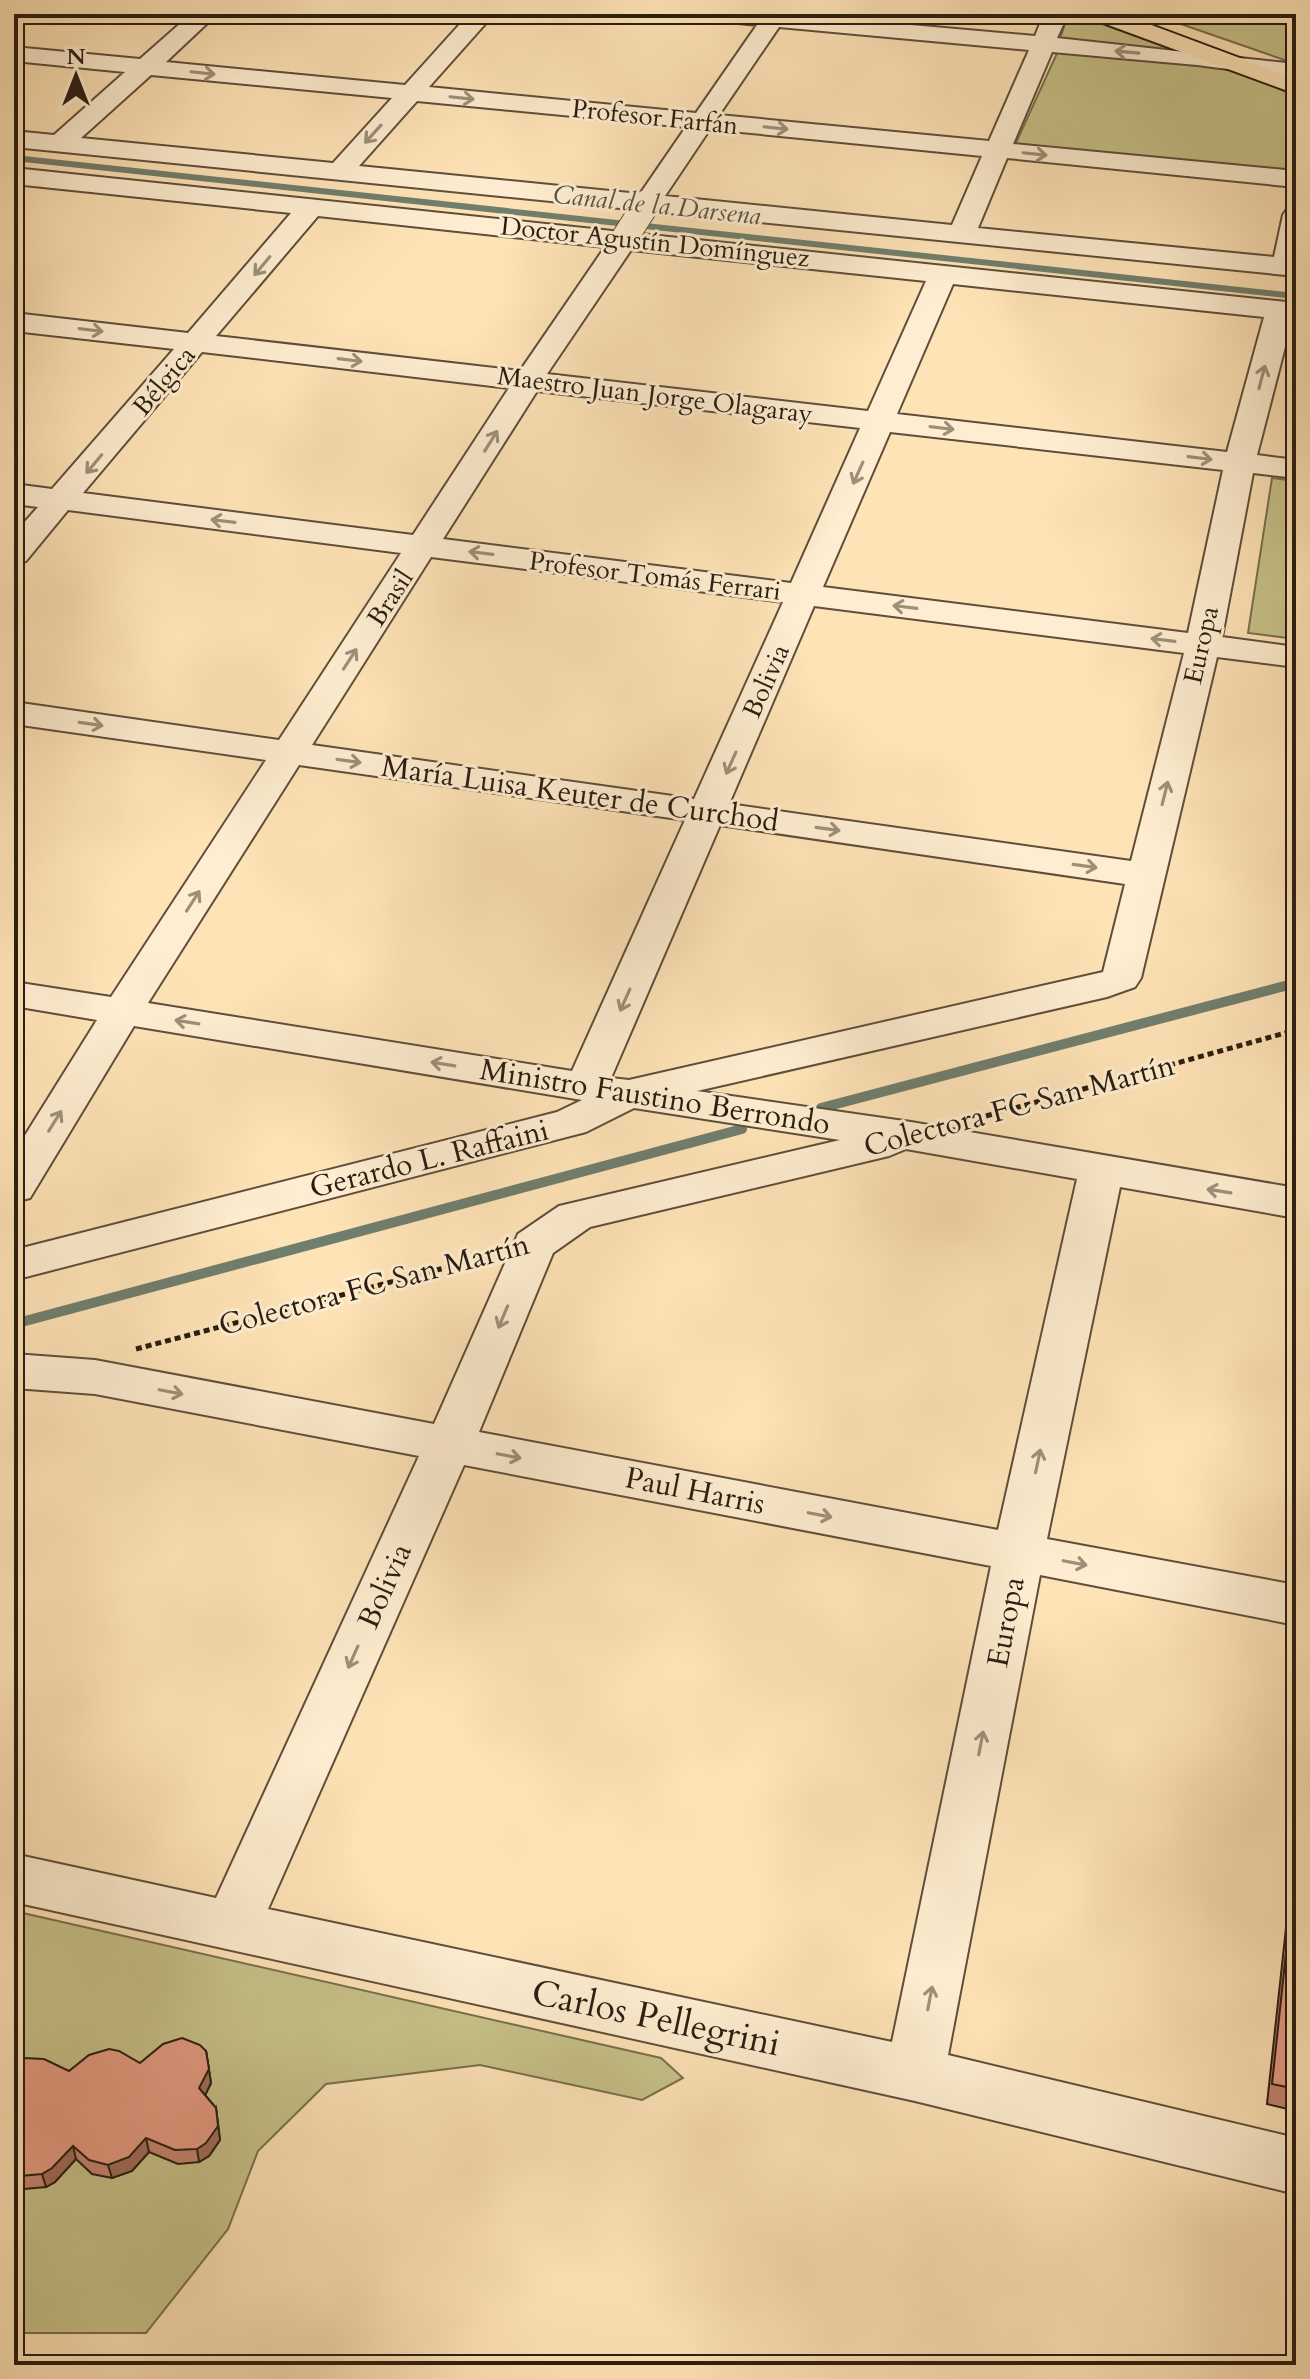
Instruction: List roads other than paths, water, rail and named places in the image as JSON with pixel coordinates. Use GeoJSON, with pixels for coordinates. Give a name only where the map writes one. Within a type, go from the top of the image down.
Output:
{"type":"FeatureCollection","features":[{"type":"Feature","properties":{"kind":"main road"},"geometry":{"type":"LineString","coordinates":[[1100,14],[1233,62],[1294,75]]}},
{"type":"Feature","properties":{"kind":"main road"},"geometry":{"type":"LineString","coordinates":[[1132,14],[1294,75]]}},
{"type":"Feature","properties":{"kind":"street"},"geometry":{"type":"LineString","coordinates":[[59,144],[205,14]]}},
{"type":"Feature","properties":{"kind":"street"},"geometry":{"type":"LineString","coordinates":[[339,172],[482,14]]}},
{"type":"Feature","properties":{"kind":"street"},"geometry":{"type":"LineString","coordinates":[[710,14],[774,17],[1233,62]]}},
{"type":"Feature","properties":{"kind":"street"},"geometry":{"type":"LineString","coordinates":[[961,235],[1056,14]]}},
{"type":"Feature","properties":{"kind":"street","name":"Brasil"},"geometry":{"type":"LineString","coordinates":[[14,1188],[122,1012],[528,381],[700,121],[774,17]]}},
{"type":"Feature","properties":{"kind":"street","name":"Profesor Farfán"},"geometry":{"type":"LineString","coordinates":[[14,54],[1296,179]]}},
{"type":"Feature","properties":{"kind":"street","name":"Doctor Agustín Domínguez"},"geometry":{"type":"LineString","coordinates":[[14,139],[1291,268]]}},
{"type":"Feature","properties":{"kind":"street","name":"Doctor Agustín Domínguez"},"geometry":{"type":"LineString","coordinates":[[18,180],[312,206],[1288,311]]}},
{"type":"Feature","properties":{"kind":"street","name":"Bélgica"},"geometry":{"type":"LineString","coordinates":[[14,554],[312,206]]}},
{"type":"Feature","properties":{"kind":"street"},"geometry":{"type":"LineString","coordinates":[[1291,268],[1296,215]]}},
{"type":"Feature","properties":{"kind":"street","name":"Bolivia"},"geometry":{"type":"LineString","coordinates":[[607,1090],[709,812],[944,273]]}},
{"type":"Feature","properties":{"kind":"street","name":"Europa"},"geometry":{"type":"LineString","coordinates":[[1121,978],[1203,645],[1240,462],[1288,311]]}},
{"type":"Feature","properties":{"kind":"street","name":"Maestro Juan Jorge Olagaray"},"geometry":{"type":"LineString","coordinates":[[14,322],[1296,469]]}},
{"type":"Feature","properties":{"kind":"street","name":"Profesor Tomás Ferrari"},"geometry":{"type":"LineString","coordinates":[[14,494],[1296,657]]}},
{"type":"Feature","properties":{"kind":"street","name":"María Luisa Keuter de Curchod"},"geometry":{"type":"LineString","coordinates":[[14,713],[1146,875]]}},
{"type":"Feature","properties":{"kind":"street","name":"Gerardo L. Raffaini"},"geometry":{"type":"LineString","coordinates":[[14,1265],[571,1122],[607,1090],[1092,988],[1121,978]]}},
{"type":"Feature","properties":{"kind":"street","name":"Ministro Faustino Berrondo"},"geometry":{"type":"LineString","coordinates":[[14,994],[911,1136],[1296,1203]]}},
{"type":"Feature","properties":{"kind":"street","name":"Colectora FC San Martín"},"geometry":{"type":"LineString","coordinates":[[534,1245],[575,1216],[911,1136]]}},
{"type":"Feature","properties":{"kind":"street","name":"Europa"},"geometry":{"type":"LineString","coordinates":[[915,2074],[1101,1171]]}},
{"type":"Feature","properties":{"kind":"street","name":"Bolivia"},"geometry":{"type":"LineString","coordinates":[[232,1926],[534,1245]]}},
{"type":"Feature","properties":{"kind":"street","name":"Paul Harris"},"geometry":{"type":"LineString","coordinates":[[60,1371],[1296,1605]]}},
{"type":"Feature","properties":{"kind":"street","name":"Carlos Pellegrini"},"geometry":{"type":"LineString","coordinates":[[14,1878],[915,2074],[1296,2166]]}},
{"type":"Feature","properties":{"kind":"waterway","name":"Canal de la Darsena"},"geometry":{"type":"LineString","coordinates":[[14,158],[1296,296]]}},
{"type":"Feature","properties":{"kind":"waterway"},"geometry":{"type":"LineString","coordinates":[[821,1108],[1296,983]]}},
{"type":"Feature","properties":{"kind":"waterway"},"geometry":{"type":"LineString","coordinates":[[14,1324],[742,1129]]}}]}
